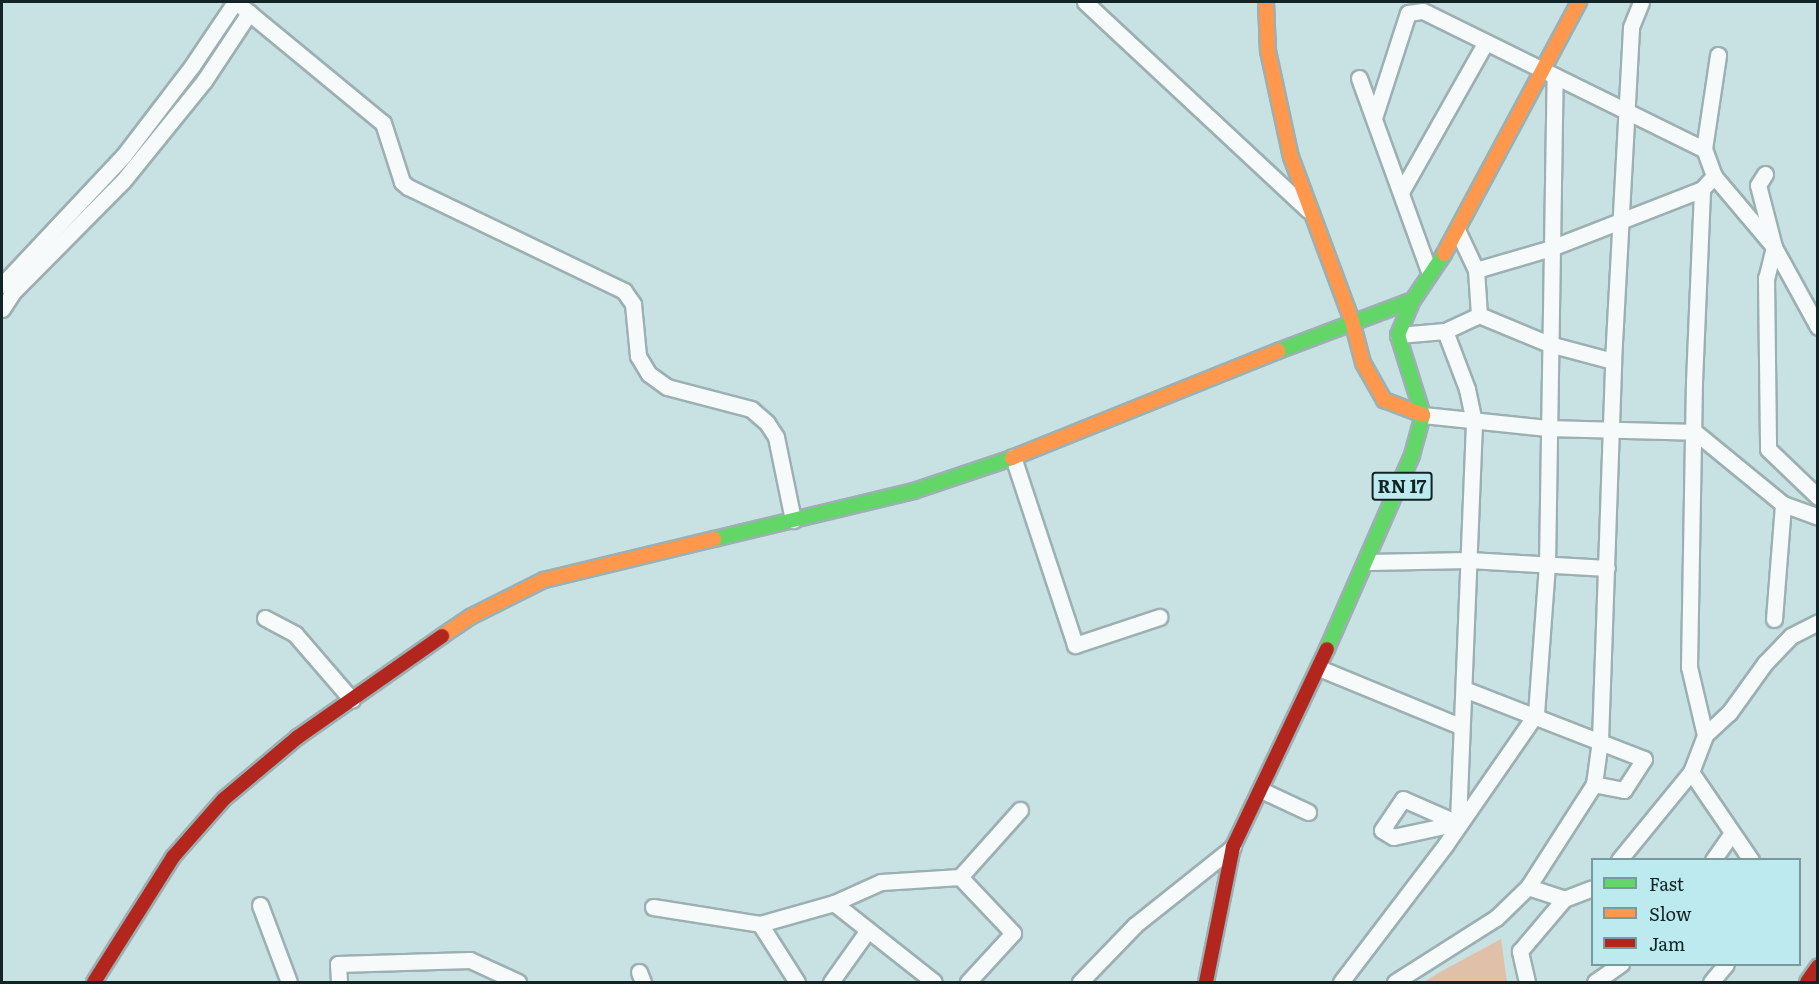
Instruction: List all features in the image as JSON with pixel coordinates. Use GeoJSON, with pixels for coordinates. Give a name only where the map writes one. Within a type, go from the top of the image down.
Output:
{"type":"FeatureCollection","features":[{"type":"Feature","properties":{"kind":"main road"},"geometry":{"type":"LineString","coordinates":[[1266,2],[1268,51],[1292,157],[1308,210],[1352,321],[1363,363],[1384,400],[1423,415]]}},
{"type":"Feature","properties":{"kind":"main road"},"geometry":{"type":"LineString","coordinates":[[1423,415],[1398,335],[1429,271],[1458,232],[1548,72],[1579,2]]}},
{"type":"Feature","properties":{"kind":"main road"},"geometry":{"type":"LineString","coordinates":[[94,982],[173,857],[224,799],[352,700],[470,617],[544,580],[914,491],[1013,457],[1352,321],[1413,300]]}},
{"type":"Feature","properties":{"kind":"main road","name":"RN 17"},"geometry":{"type":"LineString","coordinates":[[1206,982],[1233,847],[1261,790],[1268,768],[1319,668],[1368,562],[1401,486],[1423,415]]}},
{"type":"Feature","properties":{"kind":"main road"},"geometry":{"type":"LineString","coordinates":[[1807,982],[1818,966]]}},
{"type":"Feature","properties":{"kind":"street"},"geometry":{"type":"LineString","coordinates":[[2,285],[123,155],[192,66],[236,2],[384,123],[402,182],[408,187],[624,291],[633,304],[638,356],[649,375],[666,387],[751,409],[767,423],[776,437],[793,520]]}},
{"type":"Feature","properties":{"kind":"street"},"geometry":{"type":"LineString","coordinates":[[1085,2],[1308,210]]}},
{"type":"Feature","properties":{"kind":"street"},"geometry":{"type":"LineString","coordinates":[[1395,982],[1496,918],[1527,887],[1594,784],[1600,740],[1613,361],[1626,109],[1631,27],[1641,2]]}},
{"type":"Feature","properties":{"kind":"street"},"geometry":{"type":"LineString","coordinates":[[1374,118],[1408,13],[1423,11],[1704,149]]}},
{"type":"Feature","properties":{"kind":"street"},"geometry":{"type":"LineString","coordinates":[[2,309],[13,292],[66,243],[123,181],[204,81],[249,13]]}},
{"type":"Feature","properties":{"kind":"street"},"geometry":{"type":"LineString","coordinates":[[1401,192],[1486,42]]}},
{"type":"Feature","properties":{"kind":"street"},"geometry":{"type":"LineString","coordinates":[[1718,56],[1704,149],[1714,176],[1774,247],[1818,327]]}},
{"type":"Feature","properties":{"kind":"street"},"geometry":{"type":"LineString","coordinates":[[1341,982],[1536,714],[1547,565],[1551,248],[1548,72]]}},
{"type":"Feature","properties":{"kind":"street"},"geometry":{"type":"LineString","coordinates":[[1359,78],[1429,271]]}},
{"type":"Feature","properties":{"kind":"street"},"geometry":{"type":"LineString","coordinates":[[1765,174],[1758,185],[1774,247],[1766,278],[1767,449],[1818,497]]}},
{"type":"Feature","properties":{"kind":"street"},"geometry":{"type":"LineString","coordinates":[[1476,270],[1551,248],[1702,189],[1714,176]]}},
{"type":"Feature","properties":{"kind":"street"},"geometry":{"type":"LineString","coordinates":[[1702,189],[1689,666],[1705,735]]}},
{"type":"Feature","properties":{"kind":"street"},"geometry":{"type":"LineString","coordinates":[[1458,232],[1476,270],[1479,315]]}},
{"type":"Feature","properties":{"kind":"street"},"geometry":{"type":"LineString","coordinates":[[1398,335],[1445,331],[1479,315],[1549,344],[1613,361]]}},
{"type":"Feature","properties":{"kind":"street"},"geometry":{"type":"LineString","coordinates":[[1445,331],[1467,389],[1474,423],[1464,689],[1460,726],[1458,823]]}},
{"type":"Feature","properties":{"kind":"street"},"geometry":{"type":"LineString","coordinates":[[1423,415],[1474,423],[1547,428],[1695,432],[1783,504],[1818,517]]}},
{"type":"Feature","properties":{"kind":"street"},"geometry":{"type":"LineString","coordinates":[[1013,457],[1075,645],[1159,617]]}},
{"type":"Feature","properties":{"kind":"street"},"geometry":{"type":"LineString","coordinates":[[1774,619],[1783,504]]}},
{"type":"Feature","properties":{"kind":"street"},"geometry":{"type":"LineString","coordinates":[[1368,562],[1469,560],[1607,568]]}},
{"type":"Feature","properties":{"kind":"street"},"geometry":{"type":"LineString","coordinates":[[266,618],[295,634],[352,700]]}},
{"type":"Feature","properties":{"kind":"street"},"geometry":{"type":"LineString","coordinates":[[1621,858],[1691,772],[1705,735],[1729,713],[1791,636],[1818,622]]}},
{"type":"Feature","properties":{"kind":"street"},"geometry":{"type":"LineString","coordinates":[[1319,668],[1460,726]]}},
{"type":"Feature","properties":{"kind":"street"},"geometry":{"type":"LineString","coordinates":[[1464,689],[1536,714],[1644,759],[1624,790],[1594,784]]}},
{"type":"Feature","properties":{"kind":"street"},"geometry":{"type":"LineString","coordinates":[[1691,772],[1749,858]]}},
{"type":"Feature","properties":{"kind":"street"},"geometry":{"type":"LineString","coordinates":[[1261,790],[1308,812]]}},
{"type":"Feature","properties":{"kind":"street"},"geometry":{"type":"LineString","coordinates":[[653,907],[760,924],[834,903],[881,882],[960,876],[1020,810]]}},
{"type":"Feature","properties":{"kind":"street"},"geometry":{"type":"LineString","coordinates":[[1714,858],[1731,834]]}},
{"type":"Feature","properties":{"kind":"street"},"geometry":{"type":"LineString","coordinates":[[1080,982],[1135,925],[1233,847]]}},
{"type":"Feature","properties":{"kind":"street"},"geometry":{"type":"LineString","coordinates":[[960,876],[1013,933],[968,982]]}},
{"type":"Feature","properties":{"kind":"street"},"geometry":{"type":"LineString","coordinates":[[1527,887],[1564,899]]}},
{"type":"Feature","properties":{"kind":"street"},"geometry":{"type":"LineString","coordinates":[[1527,982],[1520,951],[1564,899],[1591,889]]}},
{"type":"Feature","properties":{"kind":"street"},"geometry":{"type":"LineString","coordinates":[[834,903],[866,933],[934,982]]}},
{"type":"Feature","properties":{"kind":"street"},"geometry":{"type":"LineString","coordinates":[[260,905],[289,982]]}},
{"type":"Feature","properties":{"kind":"street"},"geometry":{"type":"LineString","coordinates":[[760,924],[797,982]]}},
{"type":"Feature","properties":{"kind":"street"},"geometry":{"type":"LineString","coordinates":[[831,982],[866,933]]}},
{"type":"Feature","properties":{"kind":"street"},"geometry":{"type":"LineString","coordinates":[[339,982],[338,964],[470,960],[519,982]]}},
{"type":"Feature","properties":{"kind":"street"},"geometry":{"type":"LineString","coordinates":[[1595,982],[1618,966]]}},
{"type":"Feature","properties":{"kind":"street"},"geometry":{"type":"LineString","coordinates":[[1711,982],[1724,966]]}},
{"type":"Feature","properties":{"kind":"shaded area"},"geometry":{"type":"Polygon","coordinates":[[[1501,939],[1507,982],[1424,982],[1440,972],[1501,939]]]}},
{"type":"Feature","properties":{"kind":"traffic: fast"},"geometry":{"type":"LineString","coordinates":[[1327,649],[1412,455],[1423,415],[1398,335],[1413,300],[1444,254]]}},
{"type":"Feature","properties":{"kind":"traffic: fast"},"geometry":{"type":"LineString","coordinates":[[1278,351],[1413,300]]}},
{"type":"Feature","properties":{"kind":"traffic: fast"},"geometry":{"type":"LineString","coordinates":[[714,539],[914,491],[1012,458]]}},
{"type":"Feature","properties":{"kind":"traffic: slow"},"geometry":{"type":"LineString","coordinates":[[1266,2],[1268,51],[1291,157],[1352,321],[1363,363],[1384,400],[1423,415]]}},
{"type":"Feature","properties":{"kind":"traffic: slow"},"geometry":{"type":"LineString","coordinates":[[1444,254],[1579,2]]}},
{"type":"Feature","properties":{"kind":"traffic: slow"},"geometry":{"type":"LineString","coordinates":[[1012,458],[1278,351]]}},
{"type":"Feature","properties":{"kind":"traffic: slow"},"geometry":{"type":"LineString","coordinates":[[442,636],[470,617],[544,580],[714,539]]}},
{"type":"Feature","properties":{"kind":"traffic: jam"},"geometry":{"type":"LineString","coordinates":[[94,982],[173,857],[224,799],[298,737],[442,636]]}},
{"type":"Feature","properties":{"kind":"traffic: jam"},"geometry":{"type":"LineString","coordinates":[[1206,982],[1233,847],[1327,649]]}},
{"type":"Feature","properties":{"kind":"traffic: jam"},"geometry":{"type":"LineString","coordinates":[[1807,982],[1818,966]]}}]}
